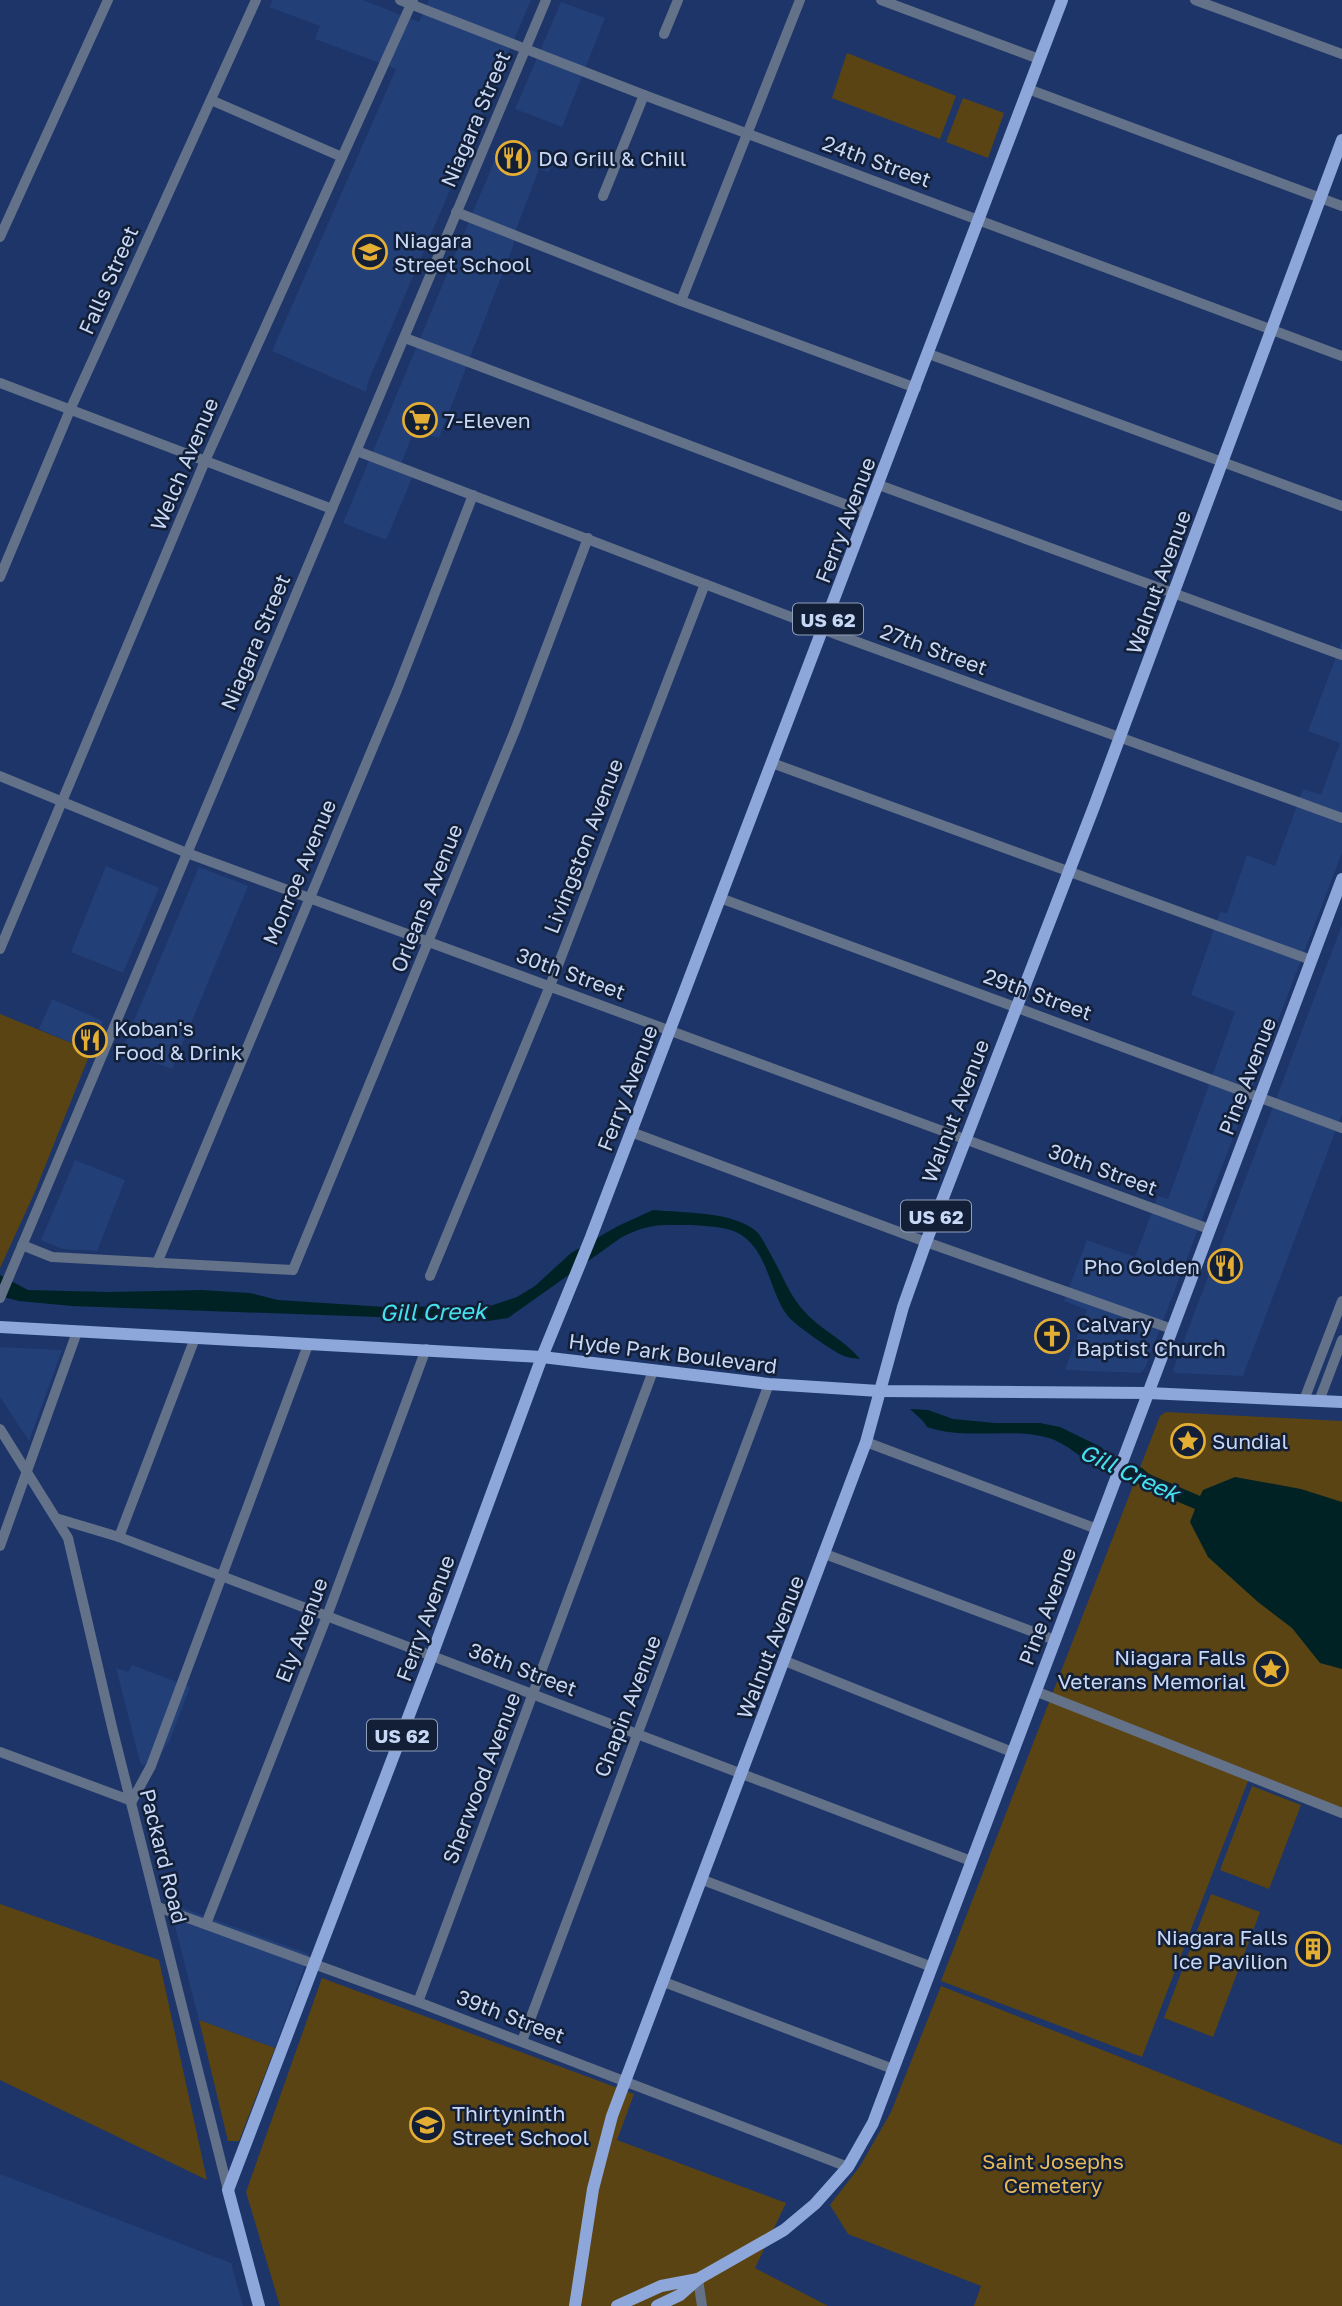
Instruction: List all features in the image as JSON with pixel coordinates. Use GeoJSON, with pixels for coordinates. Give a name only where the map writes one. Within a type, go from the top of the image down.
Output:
{"type":"FeatureCollection","features":[{"type":"Feature","properties":{"kind":"main road","name":"Ferry Avenue"},"geometry":{"type":"LineString","coordinates":[[228,2190],[432,1655],[542,1357],[591,1237],[929,355],[1062,0]]}},
{"type":"Feature","properties":{"kind":"main road","name":"Walnut Avenue"},"geometry":{"type":"LineString","coordinates":[[575,2306],[599,2160],[625,2081],[866,1442],[903,1307],[926,1242],[1069,871],[1342,140]]}},
{"type":"Feature","properties":{"kind":"main road","name":"Pine Avenue"},"geometry":{"type":"LineString","coordinates":[[698,2279],[784,2230],[815,2204],[848,2167],[873,2123],[1342,880]]}},
{"type":"Feature","properties":{"kind":"main road","name":"Hyde Park Boulevard"},"geometry":{"type":"LineString","coordinates":[[0,1326],[542,1357],[769,1384],[878,1391],[1147,1393],[1342,1402]]}},
{"type":"Feature","properties":{"kind":"main road","name":"Packard Road"},"geometry":{"type":"LineString","coordinates":[[228,2190],[259,2306]]}},
{"type":"Feature","properties":{"kind":"main road"},"geometry":{"type":"LineString","coordinates":[[617,2306],[661,2286],[698,2279]]}},
{"type":"Feature","properties":{"kind":"main road"},"geometry":{"type":"LineString","coordinates":[[657,2306],[680,2295],[698,2279]]}},
{"type":"Feature","properties":{"kind":"street"},"geometry":{"type":"LineString","coordinates":[[0,237],[108,0]]}},
{"type":"Feature","properties":{"kind":"street","name":"Falls Street"},"geometry":{"type":"LineString","coordinates":[[0,578],[70,410],[256,0]]}},
{"type":"Feature","properties":{"kind":"street","name":"24th Street"},"geometry":{"type":"LineString","coordinates":[[400,0],[412,2],[644,95],[1342,356]]}},
{"type":"Feature","properties":{"kind":"street","name":"Niagara Street"},"geometry":{"type":"LineString","coordinates":[[0,1298],[546,0]]}},
{"type":"Feature","properties":{"kind":"street"},"geometry":{"type":"LineString","coordinates":[[664,34],[678,0]]}},
{"type":"Feature","properties":{"kind":"street"},"geometry":{"type":"LineString","coordinates":[[681,301],[800,0]]}},
{"type":"Feature","properties":{"kind":"street"},"geometry":{"type":"LineString","coordinates":[[881,0],[1040,59]]}},
{"type":"Feature","properties":{"kind":"street"},"geometry":{"type":"LineString","coordinates":[[1195,0],[1342,54]]}},
{"type":"Feature","properties":{"kind":"street","name":"Welch Avenue"},"geometry":{"type":"LineString","coordinates":[[0,948],[205,461],[412,2]]}},
{"type":"Feature","properties":{"kind":"street"},"geometry":{"type":"LineString","coordinates":[[1028,89],[1342,206]]}},
{"type":"Feature","properties":{"kind":"street"},"geometry":{"type":"LineString","coordinates":[[603,196],[644,95]]}},
{"type":"Feature","properties":{"kind":"street"},"geometry":{"type":"LineString","coordinates":[[211,100],[342,157]]}},
{"type":"Feature","properties":{"kind":"street"},"geometry":{"type":"LineString","coordinates":[[456,212],[681,301],[916,388]]}},
{"type":"Feature","properties":{"kind":"street"},"geometry":{"type":"LineString","coordinates":[[405,338],[464,358],[868,513]]}},
{"type":"Feature","properties":{"kind":"street"},"geometry":{"type":"LineString","coordinates":[[929,355],[1342,506]]}},
{"type":"Feature","properties":{"kind":"street"},"geometry":{"type":"LineString","coordinates":[[0,383],[332,509]]}},
{"type":"Feature","properties":{"kind":"street","name":"27th Street"},"geometry":{"type":"LineString","coordinates":[[357,451],[824,629],[1342,818]]}},
{"type":"Feature","properties":{"kind":"street"},"geometry":{"type":"LineString","coordinates":[[879,485],[1342,655]]}},
{"type":"Feature","properties":{"kind":"street","name":"Monroe Avenue"},"geometry":{"type":"LineString","coordinates":[[156,1263],[397,690],[473,495]]}},
{"type":"Feature","properties":{"kind":"street","name":"Orleans Avenue"},"geometry":{"type":"LineString","coordinates":[[156,1263],[293,1270],[516,728],[588,538]]}},
{"type":"Feature","properties":{"kind":"street","name":"Livingston Avenue"},"geometry":{"type":"LineString","coordinates":[[430,1276],[550,986],[705,584]]}},
{"type":"Feature","properties":{"kind":"street"},"geometry":{"type":"LineString","coordinates":[[772,763],[1311,960]]}},
{"type":"Feature","properties":{"kind":"street","name":"30th Street"},"geometry":{"type":"LineString","coordinates":[[0,776],[187,853],[1209,1229]]}},
{"type":"Feature","properties":{"kind":"street","name":"29th Street"},"geometry":{"type":"LineString","coordinates":[[720,898],[1342,1128]]}},
{"type":"Feature","properties":{"kind":"street"},"geometry":{"type":"LineString","coordinates":[[631,1132],[926,1242],[1172,1329]]}},
{"type":"Feature","properties":{"kind":"street"},"geometry":{"type":"LineString","coordinates":[[22,1245],[52,1257],[156,1263]]}},
{"type":"Feature","properties":{"kind":"street"},"geometry":{"type":"LineString","coordinates":[[1304,1400],[1342,1301]]}},
{"type":"Feature","properties":{"kind":"street"},"geometry":{"type":"LineString","coordinates":[[0,1546],[77,1332]]}},
{"type":"Feature","properties":{"kind":"street"},"geometry":{"type":"LineString","coordinates":[[119,1537],[195,1338]]}},
{"type":"Feature","properties":{"kind":"street"},"geometry":{"type":"LineString","coordinates":[[1320,1401],[1342,1340]]}},
{"type":"Feature","properties":{"kind":"street"},"geometry":{"type":"LineString","coordinates":[[0,1752],[132,1801],[151,1766],[308,1345]]}},
{"type":"Feature","properties":{"kind":"street","name":"Ely Avenue"},"geometry":{"type":"LineString","coordinates":[[206,1924],[327,1616],[426,1349]]}},
{"type":"Feature","properties":{"kind":"street","name":"Sherwood Avenue"},"geometry":{"type":"LineString","coordinates":[[418,2002],[653,1371]]}},
{"type":"Feature","properties":{"kind":"street","name":"Chapin Avenue"},"geometry":{"type":"LineString","coordinates":[[522,2041],[769,1384]]}},
{"type":"Feature","properties":{"kind":"street","name":"Packard Road"},"geometry":{"type":"LineString","coordinates":[[0,1429],[68,1538],[228,2190]]}},
{"type":"Feature","properties":{"kind":"street"},"geometry":{"type":"LineString","coordinates":[[866,1442],[1097,1529]]}},
{"type":"Feature","properties":{"kind":"street","name":"36th Street"},"geometry":{"type":"LineString","coordinates":[[58,1519],[119,1537],[971,1861]]}},
{"type":"Feature","properties":{"kind":"street"},"geometry":{"type":"LineString","coordinates":[[825,1554],[1055,1640]]}},
{"type":"Feature","properties":{"kind":"street"},"geometry":{"type":"LineString","coordinates":[[785,1661],[1012,1752]]}},
{"type":"Feature","properties":{"kind":"street"},"geometry":{"type":"LineString","coordinates":[[1035,1691],[1342,1812]]}},
{"type":"Feature","properties":{"kind":"street"},"geometry":{"type":"LineString","coordinates":[[703,1880],[932,1967]]}},
{"type":"Feature","properties":{"kind":"street","name":"39th Street"},"geometry":{"type":"LineString","coordinates":[[158,1907],[522,2041],[848,2167]]}},
{"type":"Feature","properties":{"kind":"street"},"geometry":{"type":"LineString","coordinates":[[664,1982],[893,2069]]}},
{"type":"Feature","properties":{"kind":"street"},"geometry":{"type":"LineString","coordinates":[[698,2279],[702,2306]]}},
{"type":"Feature","properties":{"kind":"shaded area"},"geometry":{"type":"Polygon","coordinates":[[[273,0],[363,0],[419,22],[429,0],[531,0],[366,392],[272,351],[396,69],[315,39],[320,26],[269,7],[273,0]]]}},
{"type":"Feature","properties":{"kind":"shaded area"},"geometry":{"type":"Polygon","coordinates":[[[561,2],[605,18],[562,127],[515,109],[561,2]]]}},
{"type":"Feature","properties":{"kind":"shaded area"},"geometry":{"type":"Polygon","coordinates":[[[503,140],[554,158],[549,172],[539,169],[517,227],[513,246],[439,438],[414,430],[399,470],[413,476],[386,540],[343,523],[503,140]]]}},
{"type":"Feature","properties":{"kind":"shaded area"},"geometry":{"type":"Polygon","coordinates":[[[1342,641],[1342,853],[1145,1368],[1141,1373],[1065,1370],[1087,1310],[1064,1301],[1087,1240],[1135,1257],[1158,1196],[1168,1199],[1235,1012],[1191,995],[1220,912],[1227,913],[1247,855],[1275,866],[1303,789],[1321,795],[1340,743],[1308,731],[1342,641]]]}},
{"type":"Feature","properties":{"kind":"shaded area"},"geometry":{"type":"Polygon","coordinates":[[[106,866],[159,888],[123,973],[71,952],[106,866]]]}},
{"type":"Feature","properties":{"kind":"shaded area"},"geometry":{"type":"Polygon","coordinates":[[[199,867],[248,886],[172,1069],[121,1051],[199,867]]]}},
{"type":"Feature","properties":{"kind":"shaded area"},"geometry":{"type":"Polygon","coordinates":[[[1342,925],[1342,1114],[1243,1376],[1175,1373],[1173,1369],[1342,925]]]}},
{"type":"Feature","properties":{"kind":"shaded area"},"geometry":{"type":"Polygon","coordinates":[[[52,999],[103,1021],[91,1051],[39,1029],[52,999]]]}},
{"type":"Feature","properties":{"kind":"shaded area"},"geometry":{"type":"Polygon","coordinates":[[[75,1160],[125,1180],[97,1251],[63,1249],[41,1240],[75,1160]]]}},
{"type":"Feature","properties":{"kind":"shaded area"},"geometry":{"type":"Polygon","coordinates":[[[0,1347],[62,1350],[29,1441],[0,1397],[0,1347]]]}},
{"type":"Feature","properties":{"kind":"shaded area"},"geometry":{"type":"Polygon","coordinates":[[[132,1665],[190,1687],[170,1740],[154,1764],[142,1765],[140,1762],[116,1668],[128,1672],[132,1665]]]}},
{"type":"Feature","properties":{"kind":"shaded area"},"geometry":{"type":"Polygon","coordinates":[[[169,1903],[309,1954],[275,2048],[199,2020],[169,1903]]]}},
{"type":"Feature","properties":{"kind":"shaded area"},"geometry":{"type":"Polygon","coordinates":[[[0,2174],[231,2263],[243,2306],[0,2306],[0,2174]]]}},
{"type":"Feature","properties":{"kind":"green space"},"geometry":{"type":"Polygon","coordinates":[[[847,53],[956,96],[940,139],[832,98],[847,53]]]}},
{"type":"Feature","properties":{"kind":"green space"},"geometry":{"type":"Polygon","coordinates":[[[963,98],[1004,113],[988,158],[946,142],[963,98]]]}},
{"type":"Feature","properties":{"kind":"green space"},"geometry":{"type":"Polygon","coordinates":[[[0,1014],[91,1051],[34,1194],[0,1268],[0,1014]]]}},
{"type":"Feature","properties":{"kind":"green space"},"geometry":{"type":"Polygon","coordinates":[[[1166,1412],[1342,1421],[1342,1808],[1251,1773],[1142,2057],[941,1981],[1160,1416],[1166,1412]]]}},
{"type":"Feature","properties":{"kind":"green space"},"geometry":{"type":"Polygon","coordinates":[[[1252,1786],[1301,1805],[1269,1889],[1220,1870],[1252,1786]]]}},
{"type":"Feature","properties":{"kind":"green space"},"geometry":{"type":"Polygon","coordinates":[[[1211,1894],[1260,1912],[1213,2037],[1164,2018],[1211,1894]]]}},
{"type":"Feature","properties":{"kind":"green space"},"geometry":{"type":"Polygon","coordinates":[[[0,1904],[159,1960],[207,2180],[0,2080],[0,1904]]]}},
{"type":"Feature","properties":{"kind":"green space"},"geometry":{"type":"Polygon","coordinates":[[[322,1978],[634,2094],[617,2140],[786,2203],[755,2268],[828,2306],[280,2306],[246,2192],[322,1978]]]}},
{"type":"Feature","properties":{"kind":"green space","name":"Saint Josephs Cemetery"},"geometry":{"type":"Polygon","coordinates":[[[941,1986],[1342,2145],[1342,2306],[974,2306],[981,2286],[848,2234],[830,2205],[860,2166],[891,2112],[941,1986]]]}},
{"type":"Feature","properties":{"kind":"green space"},"geometry":{"type":"Polygon","coordinates":[[[199,2020],[275,2048],[239,2141],[228,2141],[199,2020]]]}},
{"type":"Feature","properties":{"kind":"water","name":"Gill Creek"},"geometry":{"type":"Polygon","coordinates":[[[653,1210],[722,1217],[736,1220],[757,1232],[798,1304],[860,1359],[839,1353],[787,1315],[762,1260],[748,1240],[733,1231],[708,1226],[663,1225],[632,1232],[508,1318],[488,1321],[72,1306],[19,1301],[0,1296],[0,1275],[28,1290],[202,1290],[250,1293],[278,1300],[385,1307],[490,1306],[517,1297],[535,1286],[571,1253],[653,1210]]]}},
{"type":"Feature","properties":{"kind":"water","name":"Gill Creek"},"geometry":{"type":"Polygon","coordinates":[[[910,1409],[928,1410],[953,1419],[1040,1423],[1060,1427],[1101,1447],[1111,1457],[1142,1468],[1149,1474],[1200,1496],[1203,1490],[1235,1477],[1301,1489],[1342,1502],[1342,1669],[1320,1663],[1292,1628],[1208,1557],[1190,1522],[1195,1509],[1140,1486],[1137,1481],[1099,1469],[1058,1441],[1036,1435],[942,1431],[927,1427],[910,1409]]]}},
{"type":"Feature","properties":{"kind":"place","name":"DQ Grill & Chill"},"geometry":{"type":"Point","coordinates":[513,158]}},
{"type":"Feature","properties":{"kind":"place","name":"Niagara Street School"},"geometry":{"type":"Point","coordinates":[370,252]}},
{"type":"Feature","properties":{"kind":"place","name":"7-Eleven"},"geometry":{"type":"Point","coordinates":[420,420]}},
{"type":"Feature","properties":{"kind":"place","name":"Koban's Food & Drink"},"geometry":{"type":"Point","coordinates":[90,1040]}},
{"type":"Feature","properties":{"kind":"place","name":"Pho Golden"},"geometry":{"type":"Point","coordinates":[1225,1266]}},
{"type":"Feature","properties":{"kind":"place","name":"Calvary Baptist Church"},"geometry":{"type":"Point","coordinates":[1052,1336]}},
{"type":"Feature","properties":{"kind":"place","name":"Sundial"},"geometry":{"type":"Point","coordinates":[1188,1441]}},
{"type":"Feature","properties":{"kind":"place","name":"Niagara Falls Veterans Memorial"},"geometry":{"type":"Point","coordinates":[1271,1669]}},
{"type":"Feature","properties":{"kind":"place","name":"Niagara Falls Ice Pavilion"},"geometry":{"type":"Point","coordinates":[1313,1949]}},
{"type":"Feature","properties":{"kind":"place","name":"Thirtyninth Street School"},"geometry":{"type":"Point","coordinates":[427,2125]}}]}
